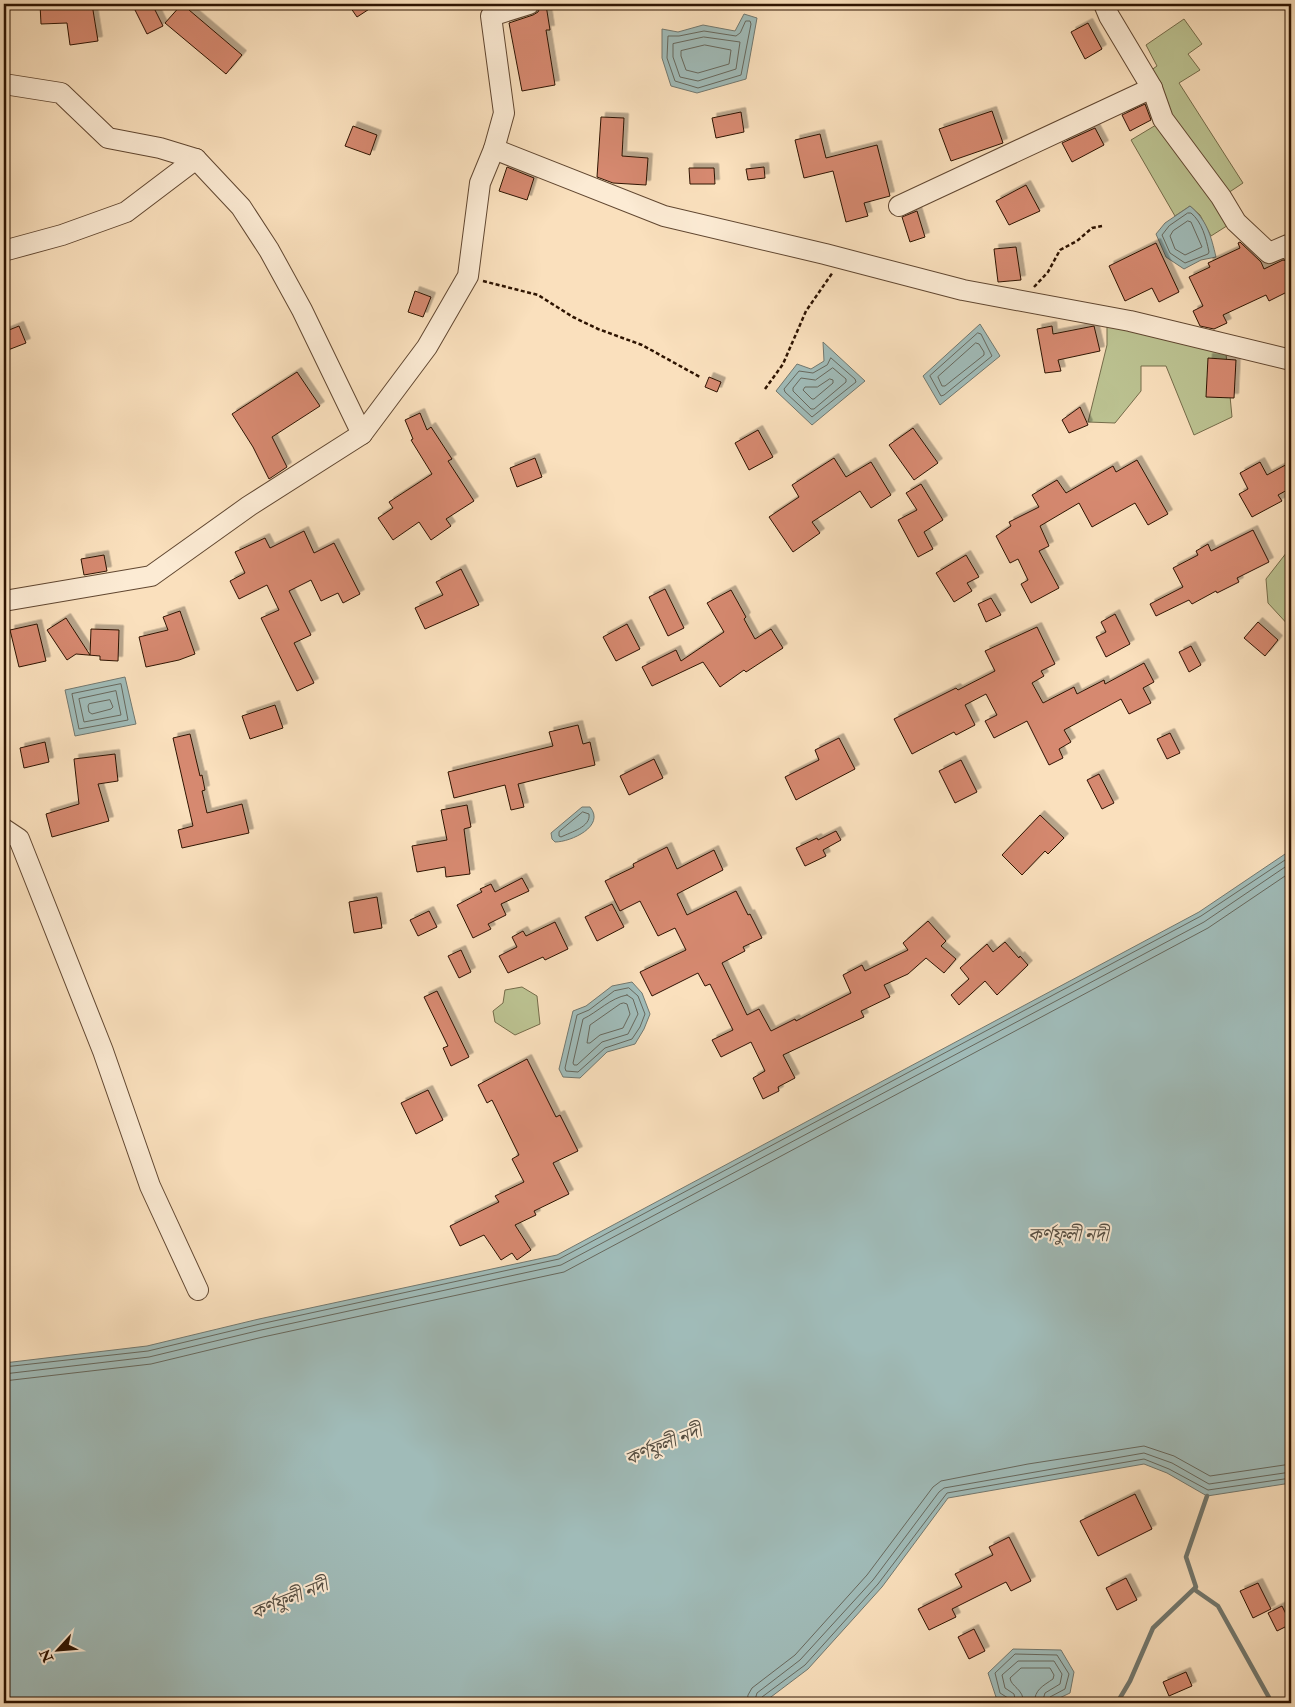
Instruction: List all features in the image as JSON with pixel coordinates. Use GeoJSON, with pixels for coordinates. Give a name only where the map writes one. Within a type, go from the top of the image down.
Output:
{"type":"FeatureCollection","features":[{"type":"Feature","properties":{"kind":"street"},"geometry":{"type":"LineString","coordinates":[[4,601],[151,576],[249,506],[362,434],[427,347],[468,276],[480,183],[494,150],[504,113],[488,10],[529,4]]}},
{"type":"Feature","properties":{"kind":"street"},"geometry":{"type":"LineString","coordinates":[[1104,4],[1109,16],[1152,88],[1163,119],[1221,197],[1236,222],[1269,253],[1288,245],[1291,251]]}},
{"type":"Feature","properties":{"kind":"street"},"geometry":{"type":"LineString","coordinates":[[4,84],[62,93],[108,138],[160,148],[196,159],[241,207],[269,250],[302,310],[362,434]]}},
{"type":"Feature","properties":{"kind":"street"},"geometry":{"type":"LineString","coordinates":[[899,206],[1152,88]]}},
{"type":"Feature","properties":{"kind":"street"},"geometry":{"type":"LineString","coordinates":[[494,150],[664,216],[963,290],[1130,321],[1291,360]]}},
{"type":"Feature","properties":{"kind":"street"},"geometry":{"type":"LineString","coordinates":[[7,250],[62,235],[126,212],[196,159]]}},
{"type":"Feature","properties":{"kind":"street"},"geometry":{"type":"LineString","coordinates":[[4,829],[19,840],[103,1051],[150,1186],[198,1290]]}},
{"type":"Feature","properties":{"kind":"path"},"geometry":{"type":"LineString","coordinates":[[1021,301],[1048,272],[1060,250],[1077,241],[1092,228],[1102,226]]}},
{"type":"Feature","properties":{"kind":"path"},"geometry":{"type":"LineString","coordinates":[[765,389],[783,364],[806,311],[842,259]]}},
{"type":"Feature","properties":{"kind":"path"},"geometry":{"type":"LineString","coordinates":[[468,276],[538,295],[573,317],[598,329],[642,345],[700,377]]}},
{"type":"Feature","properties":{"kind":"green space"},"geometry":{"type":"Polygon","coordinates":[[[1184,19],[1202,44],[1188,54],[1200,70],[1179,83],[1243,183],[1219,199],[1233,222],[1211,236],[1200,215],[1190,206],[1175,216],[1131,140],[1166,119],[1143,76],[1157,66],[1146,45],[1184,19]]]}},
{"type":"Feature","properties":{"kind":"green space"},"geometry":{"type":"Polygon","coordinates":[[[1107,317],[1225,343],[1232,417],[1194,435],[1166,366],[1141,366],[1141,391],[1115,423],[1088,422],[1107,345],[1107,317]]]}},
{"type":"Feature","properties":{"kind":"green space"},"geometry":{"type":"Polygon","coordinates":[[[1287,552],[1291,557],[1291,628],[1268,603],[1266,579],[1287,552]]]}},
{"type":"Feature","properties":{"kind":"green space"},"geometry":{"type":"Polygon","coordinates":[[[522,987],[537,996],[540,1024],[515,1035],[495,1022],[493,1011],[503,1003],[505,990],[522,987]]]}},
{"type":"Feature","properties":{"kind":"water"},"geometry":{"type":"Polygon","coordinates":[[[744,14],[757,18],[746,79],[697,93],[671,86],[662,58],[662,29],[678,32],[703,25],[735,31],[744,14]]]}},
{"type":"Feature","properties":{"kind":"water"},"geometry":{"type":"Polygon","coordinates":[[[1190,206],[1201,217],[1210,235],[1216,257],[1201,260],[1184,269],[1166,257],[1156,234],[1165,223],[1190,206]]]}},
{"type":"Feature","properties":{"kind":"water"},"geometry":{"type":"Polygon","coordinates":[[[980,324],[1000,356],[940,405],[923,376],[980,324]]]}},
{"type":"Feature","properties":{"kind":"water"},"geometry":{"type":"Polygon","coordinates":[[[823,342],[865,381],[812,425],[776,391],[797,364],[811,369],[824,361],[823,342]]]}},
{"type":"Feature","properties":{"kind":"water"},"geometry":{"type":"Polygon","coordinates":[[[125,677],[136,724],[75,736],[65,690],[125,677]]]}},
{"type":"Feature","properties":{"kind":"water"},"geometry":{"type":"Polygon","coordinates":[[[582,807],[590,807],[594,814],[594,820],[590,826],[577,836],[555,842],[552,839],[551,833],[582,807]]]}},
{"type":"Feature","properties":{"kind":"water","name":"কর্ণফুলী নদী"},"geometry":{"type":"Polygon","coordinates":[[[1291,850],[1291,1483],[1207,1496],[1167,1473],[1144,1464],[948,1498],[882,1587],[808,1669],[763,1703],[4,1703],[4,1363],[147,1346],[259,1319],[557,1255],[1199,912],[1291,850]]]}},
{"type":"Feature","properties":{"kind":"water"},"geometry":{"type":"Polygon","coordinates":[[[632,982],[642,993],[650,1014],[635,1044],[607,1052],[580,1078],[563,1077],[559,1069],[573,1011],[586,1006],[612,986],[632,982]]]}},
{"type":"Feature","properties":{"kind":"water"},"geometry":{"type":"Polygon","coordinates":[[[1013,1649],[1061,1650],[1074,1672],[1070,1693],[1049,1703],[1010,1703],[996,1697],[988,1673],[1013,1649]]]}},
{"type":"Feature","properties":{"kind":"building"},"geometry":{"type":"Polygon","coordinates":[[[40,4],[92,4],[98,41],[70,45],[67,23],[41,24],[40,4]]]}},
{"type":"Feature","properties":{"kind":"building"},"geometry":{"type":"Polygon","coordinates":[[[132,4],[152,4],[163,26],[147,34],[132,4]]]}},
{"type":"Feature","properties":{"kind":"building"},"geometry":{"type":"Polygon","coordinates":[[[182,4],[242,55],[226,74],[165,23],[182,4]]]}},
{"type":"Feature","properties":{"kind":"building"},"geometry":{"type":"Polygon","coordinates":[[[348,4],[377,4],[357,17],[348,4]]]}},
{"type":"Feature","properties":{"kind":"building"},"geometry":{"type":"Polygon","coordinates":[[[546,5],[550,30],[546,30],[555,85],[522,91],[509,23],[533,15],[538,12],[541,6],[546,5]]]}},
{"type":"Feature","properties":{"kind":"building"},"geometry":{"type":"Polygon","coordinates":[[[1088,23],[1102,49],[1085,59],[1071,32],[1088,23]]]}},
{"type":"Feature","properties":{"kind":"building"},"geometry":{"type":"Polygon","coordinates":[[[1145,104],[1151,120],[1130,131],[1122,115],[1145,104]]]}},
{"type":"Feature","properties":{"kind":"building"},"geometry":{"type":"Polygon","coordinates":[[[992,111],[1003,143],[951,161],[939,129],[992,111]]]}},
{"type":"Feature","properties":{"kind":"building"},"geometry":{"type":"Polygon","coordinates":[[[741,112],[744,132],[716,138],[712,118],[741,112]]]}},
{"type":"Feature","properties":{"kind":"building"},"geometry":{"type":"Polygon","coordinates":[[[601,117],[624,118],[622,156],[648,158],[646,185],[613,183],[597,177],[601,117]]]}},
{"type":"Feature","properties":{"kind":"building"},"geometry":{"type":"Polygon","coordinates":[[[353,126],[377,135],[370,155],[345,146],[353,126]]]}},
{"type":"Feature","properties":{"kind":"building"},"geometry":{"type":"Polygon","coordinates":[[[1095,128],[1104,145],[1072,162],[1062,143],[1095,128]]]}},
{"type":"Feature","properties":{"kind":"building"},"geometry":{"type":"Polygon","coordinates":[[[820,134],[826,158],[877,145],[890,196],[864,203],[868,216],[846,222],[833,171],[804,178],[795,140],[820,134]]]}},
{"type":"Feature","properties":{"kind":"building"},"geometry":{"type":"Polygon","coordinates":[[[507,167],[534,178],[527,200],[499,191],[507,167]]]}},
{"type":"Feature","properties":{"kind":"building"},"geometry":{"type":"Polygon","coordinates":[[[764,167],[765,178],[748,180],[746,169],[764,167]]]}},
{"type":"Feature","properties":{"kind":"building"},"geometry":{"type":"Polygon","coordinates":[[[689,168],[714,168],[715,184],[690,184],[689,168]]]}},
{"type":"Feature","properties":{"kind":"building"},"geometry":{"type":"Polygon","coordinates":[[[1026,185],[1040,211],[1009,225],[996,201],[1026,185]]]}},
{"type":"Feature","properties":{"kind":"building"},"geometry":{"type":"Polygon","coordinates":[[[917,211],[925,237],[910,242],[902,217],[917,211]]]}},
{"type":"Feature","properties":{"kind":"building"},"geometry":{"type":"Polygon","coordinates":[[[1240,242],[1261,262],[1264,269],[1283,260],[1289,262],[1291,267],[1291,290],[1269,301],[1266,295],[1223,315],[1227,323],[1214,329],[1200,326],[1193,311],[1203,306],[1189,277],[1210,267],[1208,263],[1240,248],[1238,243],[1240,242]]]}},
{"type":"Feature","properties":{"kind":"building"},"geometry":{"type":"Polygon","coordinates":[[[1156,243],[1179,292],[1159,302],[1152,288],[1125,301],[1109,266],[1156,243]]]}},
{"type":"Feature","properties":{"kind":"building"},"geometry":{"type":"Polygon","coordinates":[[[1016,247],[1021,280],[998,282],[994,249],[1016,247]]]}},
{"type":"Feature","properties":{"kind":"building"},"geometry":{"type":"Polygon","coordinates":[[[415,291],[431,297],[423,317],[408,312],[415,291]]]}},
{"type":"Feature","properties":{"kind":"building"},"geometry":{"type":"Polygon","coordinates":[[[19,326],[26,343],[8,350],[4,340],[4,332],[19,326]]]}},
{"type":"Feature","properties":{"kind":"building"},"geometry":{"type":"Polygon","coordinates":[[[1052,326],[1053,334],[1094,326],[1100,351],[1058,360],[1061,371],[1045,373],[1037,329],[1052,326]]]}},
{"type":"Feature","properties":{"kind":"building"},"geometry":{"type":"Polygon","coordinates":[[[1208,358],[1236,360],[1234,398],[1206,397],[1208,358]]]}},
{"type":"Feature","properties":{"kind":"building"},"geometry":{"type":"Polygon","coordinates":[[[297,372],[320,406],[272,437],[287,467],[269,479],[253,447],[232,414],[297,372]]]}},
{"type":"Feature","properties":{"kind":"building"},"geometry":{"type":"Polygon","coordinates":[[[709,377],[721,382],[717,392],[705,387],[709,377]]]}},
{"type":"Feature","properties":{"kind":"building"},"geometry":{"type":"Polygon","coordinates":[[[1080,407],[1088,425],[1069,433],[1062,420],[1080,407]]]}},
{"type":"Feature","properties":{"kind":"building"},"geometry":{"type":"Polygon","coordinates":[[[420,413],[427,430],[431,427],[452,459],[448,461],[474,501],[446,519],[451,526],[431,540],[419,522],[393,540],[378,518],[393,508],[389,502],[432,474],[411,440],[413,439],[405,420],[420,413]]]}},
{"type":"Feature","properties":{"kind":"building"},"geometry":{"type":"Polygon","coordinates":[[[913,428],[938,463],[914,480],[889,445],[913,428]]]}},
{"type":"Feature","properties":{"kind":"building"},"geometry":{"type":"Polygon","coordinates":[[[758,430],[773,457],[749,470],[735,443],[758,430]]]}},
{"type":"Feature","properties":{"kind":"building"},"geometry":{"type":"Polygon","coordinates":[[[535,458],[542,477],[517,487],[510,468],[535,458]]]}},
{"type":"Feature","properties":{"kind":"building"},"geometry":{"type":"Polygon","coordinates":[[[834,458],[846,477],[871,462],[891,495],[871,508],[860,491],[812,522],[820,533],[793,552],[769,517],[799,497],[792,485],[834,458]]]}},
{"type":"Feature","properties":{"kind":"building"},"geometry":{"type":"Polygon","coordinates":[[[1137,460],[1168,514],[1148,525],[1135,503],[1092,527],[1079,503],[1040,526],[1049,546],[1039,551],[1059,588],[1031,603],[1021,584],[1028,580],[1018,559],[1010,563],[996,536],[1011,526],[1009,522],[1039,507],[1032,495],[1057,480],[1066,493],[1113,466],[1116,472],[1137,460]]]}},
{"type":"Feature","properties":{"kind":"building"},"geometry":{"type":"Polygon","coordinates":[[[1260,462],[1267,475],[1291,462],[1291,488],[1278,495],[1282,501],[1252,517],[1239,494],[1248,489],[1240,473],[1260,462]]]}},
{"type":"Feature","properties":{"kind":"building"},"geometry":{"type":"Polygon","coordinates":[[[921,484],[943,520],[924,532],[933,549],[918,557],[898,520],[917,510],[906,493],[921,484]]]}},
{"type":"Feature","properties":{"kind":"building"},"geometry":{"type":"Polygon","coordinates":[[[1253,530],[1269,562],[1237,578],[1239,582],[1217,593],[1216,591],[1192,604],[1189,600],[1156,616],[1150,604],[1183,587],[1173,568],[1198,555],[1196,551],[1208,544],[1211,551],[1253,530]]]}},
{"type":"Feature","properties":{"kind":"building"},"geometry":{"type":"Polygon","coordinates":[[[304,531],[314,553],[334,543],[360,594],[343,603],[338,593],[321,601],[311,580],[289,591],[311,635],[294,643],[314,683],[297,691],[261,618],[279,610],[267,585],[239,599],[230,581],[245,573],[235,552],[265,538],[270,548],[304,531]]]}},
{"type":"Feature","properties":{"kind":"building"},"geometry":{"type":"Polygon","coordinates":[[[104,555],[107,571],[84,575],[81,559],[104,555]]]}},
{"type":"Feature","properties":{"kind":"building"},"geometry":{"type":"Polygon","coordinates":[[[966,555],[979,577],[967,583],[972,591],[954,602],[936,573],[966,555]]]}},
{"type":"Feature","properties":{"kind":"building"},"geometry":{"type":"Polygon","coordinates":[[[461,569],[479,605],[425,629],[415,608],[443,595],[436,582],[461,569]]]}},
{"type":"Feature","properties":{"kind":"building"},"geometry":{"type":"Polygon","coordinates":[[[665,589],[684,628],[668,636],[649,597],[665,589]]]}},
{"type":"Feature","properties":{"kind":"building"},"geometry":{"type":"Polygon","coordinates":[[[731,590],[746,617],[744,619],[755,639],[771,629],[783,648],[746,672],[744,670],[720,687],[703,662],[652,686],[642,667],[676,650],[681,661],[724,632],[707,603],[731,590]]]}},
{"type":"Feature","properties":{"kind":"building"},"geometry":{"type":"Polygon","coordinates":[[[991,598],[1001,615],[986,622],[978,604],[991,598]]]}},
{"type":"Feature","properties":{"kind":"building"},"geometry":{"type":"Polygon","coordinates":[[[180,611],[195,654],[179,660],[146,667],[139,637],[168,630],[163,617],[180,611]]]}},
{"type":"Feature","properties":{"kind":"building"},"geometry":{"type":"Polygon","coordinates":[[[1115,614],[1130,644],[1106,657],[1096,637],[1106,632],[1101,622],[1115,614]]]}},
{"type":"Feature","properties":{"kind":"building"},"geometry":{"type":"Polygon","coordinates":[[[66,618],[90,655],[91,629],[119,630],[118,661],[100,660],[100,656],[76,654],[67,660],[47,630],[66,618]]]}},
{"type":"Feature","properties":{"kind":"building"},"geometry":{"type":"Polygon","coordinates":[[[1258,622],[1278,640],[1265,656],[1244,638],[1258,622]]]}},
{"type":"Feature","properties":{"kind":"building"},"geometry":{"type":"Polygon","coordinates":[[[37,624],[46,661],[19,667],[10,630],[37,624]]]}},
{"type":"Feature","properties":{"kind":"building"},"geometry":{"type":"Polygon","coordinates":[[[627,624],[640,649],[616,661],[603,637],[627,624]]]}},
{"type":"Feature","properties":{"kind":"building"},"geometry":{"type":"Polygon","coordinates":[[[1037,627],[1055,664],[1041,671],[1044,676],[1032,683],[1043,703],[1074,687],[1077,694],[1104,680],[1105,684],[1144,663],[1154,682],[1143,688],[1151,703],[1129,714],[1121,699],[1064,730],[1071,742],[1059,749],[1063,758],[1049,765],[1027,721],[994,738],[985,721],[997,715],[986,694],[965,705],[975,725],[956,735],[954,732],[912,754],[894,719],[995,671],[985,651],[1037,627]]]}},
{"type":"Feature","properties":{"kind":"building"},"geometry":{"type":"Polygon","coordinates":[[[1191,646],[1201,665],[1189,672],[1179,652],[1191,646]]]}},
{"type":"Feature","properties":{"kind":"building"},"geometry":{"type":"Polygon","coordinates":[[[275,705],[283,728],[250,739],[242,716],[275,705]]]}},
{"type":"Feature","properties":{"kind":"building"},"geometry":{"type":"Polygon","coordinates":[[[578,725],[583,744],[590,742],[595,765],[518,784],[524,807],[511,810],[505,785],[454,798],[448,772],[553,746],[549,732],[578,725]]]}},
{"type":"Feature","properties":{"kind":"building"},"geometry":{"type":"Polygon","coordinates":[[[1170,733],[1180,753],[1167,759],[1157,739],[1170,733]]]}},
{"type":"Feature","properties":{"kind":"building"},"geometry":{"type":"Polygon","coordinates":[[[190,734],[200,776],[202,775],[205,790],[202,791],[207,813],[242,804],[249,833],[182,848],[178,830],[193,826],[173,738],[190,734]]]}},
{"type":"Feature","properties":{"kind":"building"},"geometry":{"type":"Polygon","coordinates":[[[839,738],[855,769],[796,800],[785,777],[819,760],[815,750],[839,738]]]}},
{"type":"Feature","properties":{"kind":"building"},"geometry":{"type":"Polygon","coordinates":[[[45,742],[49,762],[24,768],[20,748],[45,742]]]}},
{"type":"Feature","properties":{"kind":"building"},"geometry":{"type":"Polygon","coordinates":[[[115,754],[118,781],[98,784],[109,821],[52,837],[46,814],[79,804],[74,759],[115,754]]]}},
{"type":"Feature","properties":{"kind":"building"},"geometry":{"type":"Polygon","coordinates":[[[654,759],[663,778],[629,795],[620,776],[654,759]]]}},
{"type":"Feature","properties":{"kind":"building"},"geometry":{"type":"Polygon","coordinates":[[[961,760],[977,792],[955,803],[939,771],[961,760]]]}},
{"type":"Feature","properties":{"kind":"building"},"geometry":{"type":"Polygon","coordinates":[[[1099,774],[1114,803],[1102,809],[1087,780],[1099,774]]]}},
{"type":"Feature","properties":{"kind":"building"},"geometry":{"type":"Polygon","coordinates":[[[467,805],[471,827],[464,829],[470,874],[446,877],[445,867],[417,872],[412,846],[447,840],[441,810],[467,805]]]}},
{"type":"Feature","properties":{"kind":"building"},"geometry":{"type":"Polygon","coordinates":[[[1040,815],[1064,838],[1048,854],[1045,851],[1022,875],[1002,855],[1040,815]]]}},
{"type":"Feature","properties":{"kind":"building"},"geometry":{"type":"Polygon","coordinates":[[[836,831],[841,840],[823,850],[826,856],[805,866],[796,848],[836,831]]]}},
{"type":"Feature","properties":{"kind":"building"},"geometry":{"type":"Polygon","coordinates":[[[667,847],[677,869],[714,850],[723,870],[677,894],[687,915],[736,891],[762,938],[743,947],[745,951],[722,963],[747,1015],[759,1009],[771,1031],[795,1019],[796,1021],[851,993],[843,975],[862,965],[865,971],[908,950],[903,943],[928,921],[946,941],[941,946],[956,959],[944,973],[926,958],[908,974],[884,985],[890,997],[861,1011],[864,1017],[783,1055],[795,1078],[778,1087],[779,1091],[763,1099],[753,1078],[765,1071],[751,1042],[721,1057],[712,1040],[733,1030],[710,984],[705,986],[698,973],[652,996],[640,972],[686,950],[675,928],[658,936],[640,901],[620,911],[605,881],[634,867],[633,864],[667,847]]]}},
{"type":"Feature","properties":{"kind":"building"},"geometry":{"type":"Polygon","coordinates":[[[522,878],[529,891],[501,904],[506,915],[488,924],[491,929],[473,938],[457,905],[482,892],[480,889],[491,884],[495,892],[522,878]]]}},
{"type":"Feature","properties":{"kind":"building"},"geometry":{"type":"Polygon","coordinates":[[[377,897],[382,928],[354,933],[349,902],[377,897]]]}},
{"type":"Feature","properties":{"kind":"building"},"geometry":{"type":"Polygon","coordinates":[[[612,904],[624,927],[597,941],[585,917],[612,904]]]}},
{"type":"Feature","properties":{"kind":"building"},"geometry":{"type":"Polygon","coordinates":[[[429,911],[437,927],[418,936],[410,920],[429,911]]]}},
{"type":"Feature","properties":{"kind":"building"},"geometry":{"type":"Polygon","coordinates":[[[555,922],[568,949],[545,960],[543,957],[508,973],[499,956],[517,947],[512,937],[523,931],[526,936],[555,922]]]}},
{"type":"Feature","properties":{"kind":"building"},"geometry":{"type":"Polygon","coordinates":[[[1005,942],[1028,965],[997,995],[985,981],[959,1005],[951,995],[969,979],[960,968],[987,944],[993,952],[1005,942]]]}},
{"type":"Feature","properties":{"kind":"building"},"geometry":{"type":"Polygon","coordinates":[[[461,950],[471,972],[459,978],[448,956],[461,950]]]}},
{"type":"Feature","properties":{"kind":"building"},"geometry":{"type":"Polygon","coordinates":[[[437,991],[469,1057],[451,1066],[443,1048],[448,1046],[424,997],[437,991]]]}},
{"type":"Feature","properties":{"kind":"building"},"geometry":{"type":"Polygon","coordinates":[[[527,1059],[556,1117],[560,1115],[578,1151],[553,1163],[569,1194],[534,1211],[536,1215],[515,1225],[531,1250],[517,1260],[512,1253],[501,1260],[484,1235],[460,1246],[450,1226],[499,1202],[495,1196],[524,1182],[512,1159],[519,1155],[492,1100],[487,1103],[478,1085],[527,1059]]]}},
{"type":"Feature","properties":{"kind":"building"},"geometry":{"type":"Polygon","coordinates":[[[428,1090],[443,1120],[416,1134],[401,1103],[428,1090]]]}},
{"type":"Feature","properties":{"kind":"building"},"geometry":{"type":"Polygon","coordinates":[[[1135,1494],[1152,1529],[1098,1556],[1080,1521],[1135,1494]]]}},
{"type":"Feature","properties":{"kind":"building"},"geometry":{"type":"Polygon","coordinates":[[[1009,1537],[1031,1581],[1011,1591],[1006,1582],[952,1609],[956,1617],[929,1630],[918,1609],[962,1587],[955,1574],[993,1555],[989,1547],[1009,1537]]]}},
{"type":"Feature","properties":{"kind":"building"},"geometry":{"type":"Polygon","coordinates":[[[1126,1578],[1137,1600],[1117,1610],[1106,1588],[1126,1578]]]}},
{"type":"Feature","properties":{"kind":"building"},"geometry":{"type":"Polygon","coordinates":[[[1258,1583],[1271,1609],[1253,1618],[1240,1591],[1258,1583]]]}},
{"type":"Feature","properties":{"kind":"building"},"geometry":{"type":"Polygon","coordinates":[[[1282,1606],[1291,1624],[1277,1631],[1268,1613],[1282,1606]]]}},
{"type":"Feature","properties":{"kind":"building"},"geometry":{"type":"Polygon","coordinates":[[[974,1629],[985,1651],[969,1659],[958,1637],[974,1629]]]}},
{"type":"Feature","properties":{"kind":"building"},"geometry":{"type":"Polygon","coordinates":[[[1186,1672],[1192,1686],[1169,1696],[1163,1682],[1186,1672]]]}},
{"type":"Feature","properties":{"kind":"waterway"},"geometry":{"type":"LineString","coordinates":[[1117,1703],[1130,1681],[1153,1628],[1196,1587],[1186,1557],[1207,1496]]}},
{"type":"Feature","properties":{"kind":"waterway"},"geometry":{"type":"LineString","coordinates":[[1195,1588],[1195,1590],[1218,1606],[1272,1703]]}}]}
